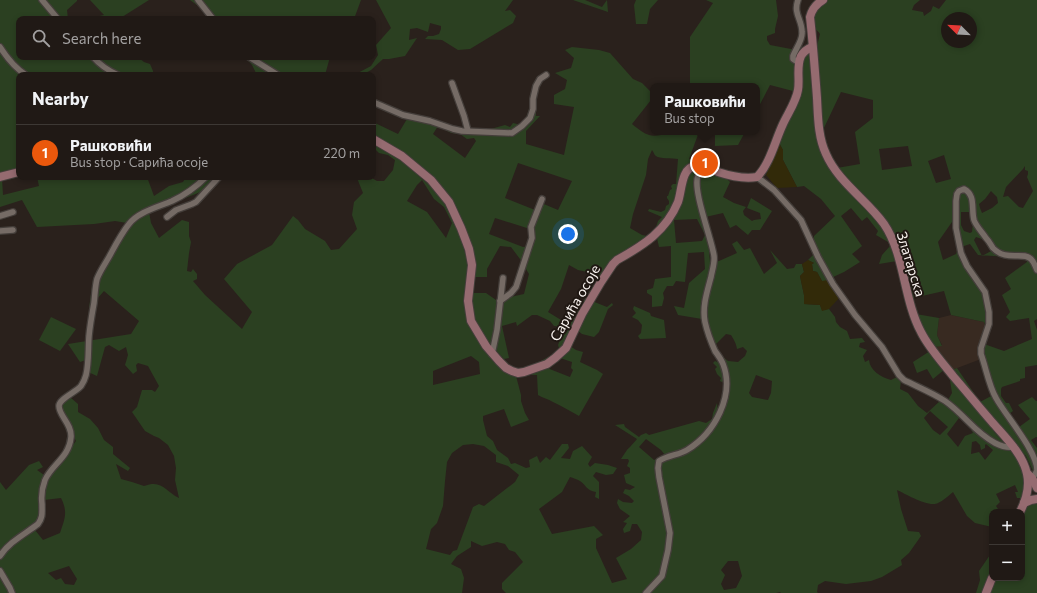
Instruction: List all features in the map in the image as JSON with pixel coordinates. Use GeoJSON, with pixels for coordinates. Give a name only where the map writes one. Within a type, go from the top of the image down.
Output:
{"type":"FeatureCollection","features":[{"type":"Feature","properties":{"kind":"street"},"geometry":{"type":"LineString","coordinates":[[42,0],[55,16]]}},
{"type":"Feature","properties":{"kind":"street"},"geometry":{"type":"LineString","coordinates":[[198,0],[211,16]]}},
{"type":"Feature","properties":{"kind":"street"},"geometry":{"type":"LineString","coordinates":[[798,0],[796,9],[803,32],[793,59],[799,63]]}},
{"type":"Feature","properties":{"kind":"street","name":"Златарска"},"geometry":{"type":"LineString","coordinates":[[823,0],[816,5],[810,17],[820,134],[824,149],[838,174],[879,218],[889,232],[898,257],[913,314],[925,338],[934,352],[969,396],[1013,447],[1029,475]]}},
{"type":"Feature","properties":{"kind":"street"},"geometry":{"type":"LineString","coordinates":[[0,47],[6,56],[22,72]]}},
{"type":"Feature","properties":{"kind":"street"},"geometry":{"type":"LineString","coordinates":[[812,47],[804,51],[799,63],[798,90],[768,163],[757,177],[774,190],[801,220],[818,257],[833,284],[855,314],[882,346],[899,375],[904,380],[944,400],[976,430],[987,438],[1003,446],[1013,447]]}},
{"type":"Feature","properties":{"kind":"street"},"geometry":{"type":"LineString","coordinates":[[95,60],[111,72]]}},
{"type":"Feature","properties":{"kind":"street"},"geometry":{"type":"LineString","coordinates":[[254,60],[273,72]]}},
{"type":"Feature","properties":{"kind":"street"},"geometry":{"type":"LineString","coordinates":[[376,103],[403,115],[430,121],[453,129],[512,133],[530,118],[533,109],[533,98],[536,86],[540,79],[546,75]]}},
{"type":"Feature","properties":{"kind":"street"},"geometry":{"type":"LineString","coordinates":[[452,83],[468,131]]}},
{"type":"Feature","properties":{"kind":"street","name":"Сарића осоје"},"geometry":{"type":"LineString","coordinates":[[376,141],[402,156],[431,180],[449,202],[469,249],[472,265],[468,301],[471,321],[492,354],[506,368],[512,372],[518,373],[541,366],[555,358],[566,348],[582,314],[613,264],[649,240],[659,231],[667,220],[678,201],[684,177],[691,167],[697,165],[746,178],[757,177]]}},
{"type":"Feature","properties":{"kind":"street"},"geometry":{"type":"LineString","coordinates":[[646,593],[662,576],[670,533],[658,477],[659,461],[665,457],[687,450],[704,436],[719,416],[724,402],[726,376],[722,363],[714,349],[708,332],[705,323],[704,311],[706,294],[713,270],[714,258],[697,184],[698,176],[706,167]]}},
{"type":"Feature","properties":{"kind":"street"},"geometry":{"type":"LineString","coordinates":[[0,177],[16,173]]}},
{"type":"Feature","properties":{"kind":"street"},"geometry":{"type":"LineString","coordinates":[[0,556],[3,551],[38,524],[41,520],[43,512],[42,491],[45,480],[67,451],[71,436],[70,430],[61,413],[59,405],[61,401],[81,386],[86,375],[95,290],[103,267],[130,222],[141,214],[184,195],[203,180]]}},
{"type":"Feature","properties":{"kind":"street"},"geometry":{"type":"LineString","coordinates":[[167,217],[176,210],[196,202],[216,180]]}},
{"type":"Feature","properties":{"kind":"street"},"geometry":{"type":"LineString","coordinates":[[1021,509],[1027,491],[1029,475],[1037,470],[1036,460],[1031,448],[996,398],[981,354],[980,348],[989,324],[989,312],[985,292],[960,253],[956,228],[957,194],[959,190],[964,189],[968,191],[973,205],[974,220],[994,248],[999,253],[1007,256],[1027,257],[1031,259],[1037,270]]}},
{"type":"Feature","properties":{"kind":"street"},"geometry":{"type":"LineString","coordinates":[[500,301],[511,293],[516,287],[532,238],[532,227],[542,199]]}},
{"type":"Feature","properties":{"kind":"street"},"geometry":{"type":"LineString","coordinates":[[0,216],[13,212]]}},
{"type":"Feature","properties":{"kind":"street"},"geometry":{"type":"LineString","coordinates":[[0,231],[13,230]]}},
{"type":"Feature","properties":{"kind":"street"},"geometry":{"type":"LineString","coordinates":[[492,354],[497,330],[503,278]]}},
{"type":"Feature","properties":{"kind":"street"},"geometry":{"type":"LineString","coordinates":[[1027,491],[1037,489],[1029,475]]}},
{"type":"Feature","properties":{"kind":"street"},"geometry":{"type":"LineString","coordinates":[[1024,503],[1037,499]]}},
{"type":"Feature","properties":{"kind":"street"},"geometry":{"type":"LineString","coordinates":[[0,571],[12,593]]}},
{"type":"Feature","properties":{"kind":"street"},"geometry":{"type":"LineString","coordinates":[[986,593],[991,581]]}},
{"type":"Feature","properties":{"kind":"shaded area"},"geometry":{"type":"Polygon","coordinates":[[[951,315],[984,322],[985,325],[980,340],[981,359],[952,370],[934,347],[942,345],[937,335],[939,318],[951,315]]]}},
{"type":"Feature","properties":{"kind":"green space"},"geometry":{"type":"Polygon","coordinates":[[[0,0],[77,0],[67,10],[68,16],[16,16],[16,60],[142,60],[150,64],[153,71],[16,72],[16,176],[2,179],[3,195],[39,186],[38,180],[148,180],[154,196],[169,186],[183,182],[184,180],[214,180],[206,189],[198,193],[149,212],[151,223],[159,238],[182,220],[189,222],[189,236],[191,242],[187,271],[191,272],[193,269],[197,274],[197,279],[193,281],[205,295],[242,329],[252,312],[224,279],[237,264],[272,245],[293,216],[305,229],[325,241],[331,250],[339,249],[357,229],[352,215],[354,202],[363,193],[358,180],[384,181],[393,170],[395,160],[388,155],[379,153],[376,150],[376,123],[398,134],[407,119],[382,102],[404,113],[440,121],[469,135],[505,125],[510,127],[513,123],[519,126],[526,117],[530,105],[536,104],[536,116],[540,116],[526,131],[526,144],[564,155],[574,107],[554,104],[554,95],[565,89],[567,80],[555,73],[571,68],[574,58],[565,50],[572,47],[599,50],[610,53],[633,79],[642,83],[650,91],[650,101],[632,124],[642,132],[652,136],[698,135],[689,159],[726,178],[730,182],[723,197],[746,207],[743,211],[744,215],[752,221],[761,219],[760,213],[747,208],[751,198],[772,211],[760,230],[752,230],[748,235],[736,225],[730,228],[723,213],[701,218],[705,235],[708,240],[710,262],[719,261],[737,253],[732,244],[737,241],[744,250],[750,248],[764,274],[777,263],[770,250],[787,269],[794,268],[796,264],[802,264],[804,272],[800,276],[804,295],[804,304],[820,305],[822,310],[829,309],[840,327],[847,331],[850,339],[862,338],[865,342],[860,343],[859,347],[867,350],[863,356],[865,362],[869,360],[871,367],[883,377],[891,380],[897,377],[901,380],[900,389],[908,393],[918,406],[927,413],[941,400],[959,412],[959,418],[947,434],[958,447],[965,436],[973,433],[969,425],[972,425],[988,439],[1011,450],[1022,466],[1026,484],[1022,498],[1017,498],[1015,492],[1018,492],[1015,485],[996,494],[1000,502],[996,506],[998,509],[989,509],[989,526],[975,523],[967,516],[953,492],[938,503],[929,504],[897,490],[908,531],[919,532],[921,536],[909,553],[901,560],[902,565],[882,577],[871,581],[846,584],[825,581],[818,585],[818,593],[506,593],[502,589],[502,583],[523,562],[515,552],[509,550],[505,544],[497,542],[482,546],[471,541],[471,547],[457,556],[451,564],[461,569],[464,578],[462,593],[10,593],[9,590],[9,593],[0,593],[0,482],[6,490],[29,465],[39,461],[43,467],[37,470],[44,475],[39,500],[44,500],[45,489],[50,476],[76,441],[58,407],[62,399],[71,398],[78,404],[78,412],[90,419],[98,428],[104,440],[113,447],[113,454],[130,468],[128,471],[116,464],[121,479],[144,486],[150,484],[159,485],[179,498],[175,480],[176,468],[174,456],[168,445],[159,438],[145,431],[132,412],[137,407],[142,390],[152,390],[155,392],[159,386],[148,366],[138,363],[136,365],[137,371],[133,374],[125,365],[128,355],[126,347],[119,351],[109,345],[105,347],[97,376],[88,372],[86,360],[80,362],[68,344],[131,334],[139,321],[104,291],[89,308],[93,280],[127,223],[115,221],[94,224],[37,227],[22,200],[0,207],[0,0]],[[438,126],[433,134],[465,158],[476,141],[474,138],[467,139],[460,134],[451,133],[438,126]],[[652,150],[648,159],[646,175],[630,228],[642,235],[647,236],[656,227],[658,221],[662,217],[648,211],[649,209],[661,212],[665,210],[666,206],[669,204],[667,196],[672,189],[671,186],[676,184],[678,159],[658,157],[652,150]],[[393,154],[401,159],[433,188],[450,209],[461,235],[468,267],[466,295],[470,325],[516,376],[521,401],[529,420],[511,427],[504,409],[483,416],[487,436],[493,441],[497,450],[508,458],[511,464],[515,463],[526,468],[530,467],[529,460],[537,456],[540,463],[546,457],[550,460],[562,444],[568,444],[569,448],[561,458],[570,459],[573,451],[582,446],[592,457],[588,464],[590,467],[595,463],[617,468],[613,474],[606,475],[596,472],[593,476],[599,482],[599,499],[595,497],[596,492],[588,489],[579,480],[570,477],[562,492],[539,509],[552,534],[594,526],[603,535],[596,539],[596,548],[612,583],[627,579],[616,558],[631,549],[641,540],[642,532],[637,524],[632,524],[630,531],[624,533],[623,529],[627,523],[623,522],[630,516],[620,509],[617,503],[618,499],[623,502],[632,503],[634,501],[623,493],[625,489],[630,490],[635,487],[626,483],[624,475],[630,473],[630,468],[627,466],[629,461],[628,459],[621,459],[637,439],[615,425],[624,424],[625,427],[639,437],[646,433],[649,435],[699,421],[706,423],[712,419],[717,403],[718,413],[723,412],[725,405],[721,402],[722,396],[727,393],[729,381],[727,377],[722,382],[720,381],[721,378],[715,369],[717,367],[713,363],[715,361],[720,363],[721,360],[712,338],[707,335],[709,326],[706,316],[706,300],[703,307],[702,319],[678,315],[674,306],[684,308],[689,283],[705,269],[704,252],[688,253],[685,282],[676,281],[673,286],[667,286],[663,293],[664,298],[662,306],[652,307],[652,296],[647,293],[647,290],[653,288],[655,279],[671,277],[671,246],[659,247],[657,238],[677,212],[683,197],[689,174],[686,169],[675,203],[668,217],[658,229],[618,256],[606,269],[582,308],[564,346],[558,354],[532,366],[555,353],[559,348],[558,345],[560,339],[566,333],[568,327],[563,326],[561,331],[550,321],[537,315],[532,315],[517,326],[516,322],[502,326],[509,358],[504,359],[490,344],[471,315],[471,293],[486,293],[496,300],[524,294],[529,274],[511,247],[500,246],[487,269],[487,277],[472,277],[472,254],[452,205],[439,186],[407,156],[393,154]],[[518,163],[505,198],[535,210],[539,202],[558,210],[572,181],[518,163]],[[422,180],[407,201],[427,212],[446,238],[452,223],[444,207],[434,199],[422,180]],[[495,218],[489,234],[523,247],[528,246],[531,238],[530,229],[495,218]],[[697,219],[674,220],[676,243],[702,241],[705,235],[697,219]],[[569,265],[561,289],[548,312],[566,323],[572,321],[580,306],[601,275],[578,270],[569,265]],[[726,334],[715,345],[722,356],[728,361],[738,362],[745,356],[747,351],[743,347],[737,349],[731,335],[726,334]],[[471,356],[433,371],[433,385],[480,374],[479,362],[471,356]],[[756,375],[749,393],[752,397],[768,400],[771,393],[772,381],[756,375]],[[930,411],[924,418],[933,430],[940,435],[948,427],[930,411]],[[646,439],[639,447],[654,460],[665,455],[661,450],[646,439]],[[976,441],[972,442],[971,454],[979,452],[985,460],[993,450],[986,444],[985,448],[981,450],[980,445],[976,441]],[[473,444],[463,445],[452,453],[447,462],[443,506],[437,523],[431,529],[426,549],[450,555],[453,551],[457,550],[473,507],[479,504],[484,506],[515,482],[519,475],[508,466],[496,462],[496,455],[484,446],[473,444]],[[61,498],[44,500],[35,530],[43,540],[60,533],[65,515],[61,498]],[[728,561],[721,570],[725,575],[721,584],[724,590],[736,588],[742,576],[738,561],[728,561]],[[69,566],[48,573],[56,580],[61,578],[65,584],[74,585],[77,579],[69,566]]]}},
{"type":"Feature","properties":{"kind":"green space"},"geometry":{"type":"Polygon","coordinates":[[[90,0],[149,0],[124,16],[100,16],[104,15],[90,0]]]}},
{"type":"Feature","properties":{"kind":"green space"},"geometry":{"type":"Polygon","coordinates":[[[190,0],[195,0],[199,5],[197,0],[361,0],[355,16],[208,16],[201,8],[190,0]]]}},
{"type":"Feature","properties":{"kind":"green space"},"geometry":{"type":"Polygon","coordinates":[[[376,0],[513,0],[505,11],[510,10],[516,16],[513,23],[470,49],[458,50],[442,40],[425,39],[428,36],[439,34],[441,26],[430,23],[428,32],[417,28],[410,29],[409,40],[417,38],[405,56],[383,59],[371,70],[367,72],[360,72],[371,66],[376,60],[378,55],[376,45],[391,28],[376,0]]]}},
{"type":"Feature","properties":{"kind":"green space"},"geometry":{"type":"Polygon","coordinates":[[[573,0],[585,0],[602,7],[607,0],[608,12],[573,0]]]}},
{"type":"Feature","properties":{"kind":"green space"},"geometry":{"type":"Polygon","coordinates":[[[636,0],[658,0],[650,9],[647,24],[636,24],[634,5],[636,0]]]}},
{"type":"Feature","properties":{"kind":"green space"},"geometry":{"type":"Polygon","coordinates":[[[706,0],[776,0],[778,16],[775,33],[767,36],[767,40],[770,45],[805,53],[808,52],[811,55],[822,150],[884,228],[897,261],[879,264],[882,255],[890,246],[888,242],[876,235],[878,231],[867,217],[862,221],[851,208],[841,216],[862,246],[852,254],[860,262],[831,278],[840,297],[822,281],[817,272],[813,271],[812,264],[814,263],[808,260],[813,255],[814,236],[835,216],[821,199],[804,186],[797,187],[783,160],[783,150],[779,143],[793,91],[770,85],[760,104],[760,83],[690,83],[690,37],[713,3],[706,0]]]}},
{"type":"Feature","properties":{"kind":"green space"},"geometry":{"type":"Polygon","coordinates":[[[828,0],[920,0],[914,5],[912,10],[923,12],[924,16],[931,11],[933,6],[939,9],[946,0],[1037,0],[1037,319],[1034,321],[1037,330],[1037,365],[1025,367],[1025,378],[1002,387],[1001,389],[1001,396],[1006,403],[1009,403],[1013,411],[1006,416],[1015,430],[1030,419],[1018,405],[1032,397],[1037,401],[1037,437],[1031,440],[1037,448],[1037,469],[1034,473],[1026,456],[985,410],[980,402],[993,395],[979,349],[980,340],[985,325],[984,322],[951,315],[944,291],[913,298],[899,246],[837,168],[860,164],[855,132],[873,118],[873,100],[841,92],[823,130],[817,59],[817,46],[820,34],[814,27],[813,23],[814,15],[821,4],[828,0]],[[908,146],[879,149],[882,170],[912,166],[908,146]],[[944,155],[928,161],[936,183],[951,179],[944,155]],[[1025,166],[1006,187],[1003,197],[1008,196],[1019,207],[1023,208],[1033,191],[1027,177],[1028,171],[1025,170],[1025,166]],[[991,191],[979,204],[982,213],[998,203],[997,197],[991,191]],[[961,212],[961,225],[964,231],[970,233],[972,232],[972,212],[961,212]],[[952,222],[938,242],[943,260],[956,254],[958,248],[954,239],[952,222]],[[976,237],[974,240],[982,255],[978,255],[970,244],[958,248],[983,293],[991,311],[985,325],[984,344],[1004,351],[1032,339],[1029,318],[1010,321],[1006,317],[1010,312],[1002,295],[1011,289],[1005,278],[1027,262],[1026,258],[983,255],[993,250],[985,238],[982,239],[976,237]]]}},
{"type":"Feature","properties":{"kind":"green space"},"geometry":{"type":"Polygon","coordinates":[[[248,60],[329,60],[326,72],[256,72],[248,60]]]}},
{"type":"Feature","properties":{"kind":"green space"},"geometry":{"type":"Polygon","coordinates":[[[715,135],[743,135],[738,145],[715,146],[715,135]]]}},
{"type":"Feature","properties":{"kind":"green space"},"geometry":{"type":"Polygon","coordinates":[[[592,301],[607,307],[612,303],[613,305],[608,309],[599,332],[594,337],[582,334],[577,330],[592,301]]]}},
{"type":"Feature","properties":{"kind":"green space"},"geometry":{"type":"Polygon","coordinates":[[[634,306],[650,313],[651,316],[664,320],[666,338],[640,339],[638,336],[641,333],[642,325],[638,320],[632,317],[636,313],[633,309],[634,306]]]}},
{"type":"Feature","properties":{"kind":"green space"},"geometry":{"type":"Polygon","coordinates":[[[916,314],[939,318],[937,335],[942,346],[934,347],[916,314]]]}},
{"type":"Feature","properties":{"kind":"green space"},"geometry":{"type":"Polygon","coordinates":[[[51,317],[76,329],[60,351],[39,340],[51,317]]]}},
{"type":"Feature","properties":{"kind":"green space"},"geometry":{"type":"Polygon","coordinates":[[[570,346],[583,352],[580,362],[603,374],[579,416],[538,395],[537,375],[532,375],[534,371],[547,368],[570,377],[573,370],[571,368],[572,362],[560,358],[570,346]]]}},
{"type":"Feature","properties":{"kind":"green space"},"geometry":{"type":"Polygon","coordinates":[[[930,351],[945,369],[933,379],[927,369],[917,373],[913,362],[930,351]]]}},
{"type":"Feature","properties":{"kind":"green space"},"geometry":{"type":"Polygon","coordinates":[[[957,368],[980,402],[952,370],[957,368]]]}},
{"type":"Feature","properties":{"kind":"green space"},"geometry":{"type":"Polygon","coordinates":[[[949,374],[977,407],[995,433],[1005,444],[982,431],[948,400],[952,393],[949,374]]]}},
{"type":"Feature","properties":{"kind":"green space"},"geometry":{"type":"Polygon","coordinates":[[[1031,503],[1037,503],[1037,593],[989,593],[995,581],[1025,581],[1025,511],[1031,503]]]}},
{"type":"Feature","properties":{"kind":"green space"},"geometry":{"type":"Polygon","coordinates":[[[989,556],[989,578],[983,593],[976,593],[980,580],[979,571],[989,556]]]}},
{"type":"Feature","properties":{"kind":"sand"},"geometry":{"type":"Polygon","coordinates":[[[779,143],[783,150],[783,160],[797,187],[777,188],[766,175],[779,143]]]}},
{"type":"Feature","properties":{"kind":"sand"},"geometry":{"type":"Polygon","coordinates":[[[808,260],[814,263],[812,264],[813,271],[817,272],[822,281],[828,280],[840,297],[829,309],[822,311],[820,305],[804,304],[804,295],[800,276],[804,272],[802,264],[808,260]]]}},
{"type":"Feature","properties":{"kind":"place","name":"Рашковићи"},"geometry":{"type":"Point","coordinates":[705,163]}}]}
